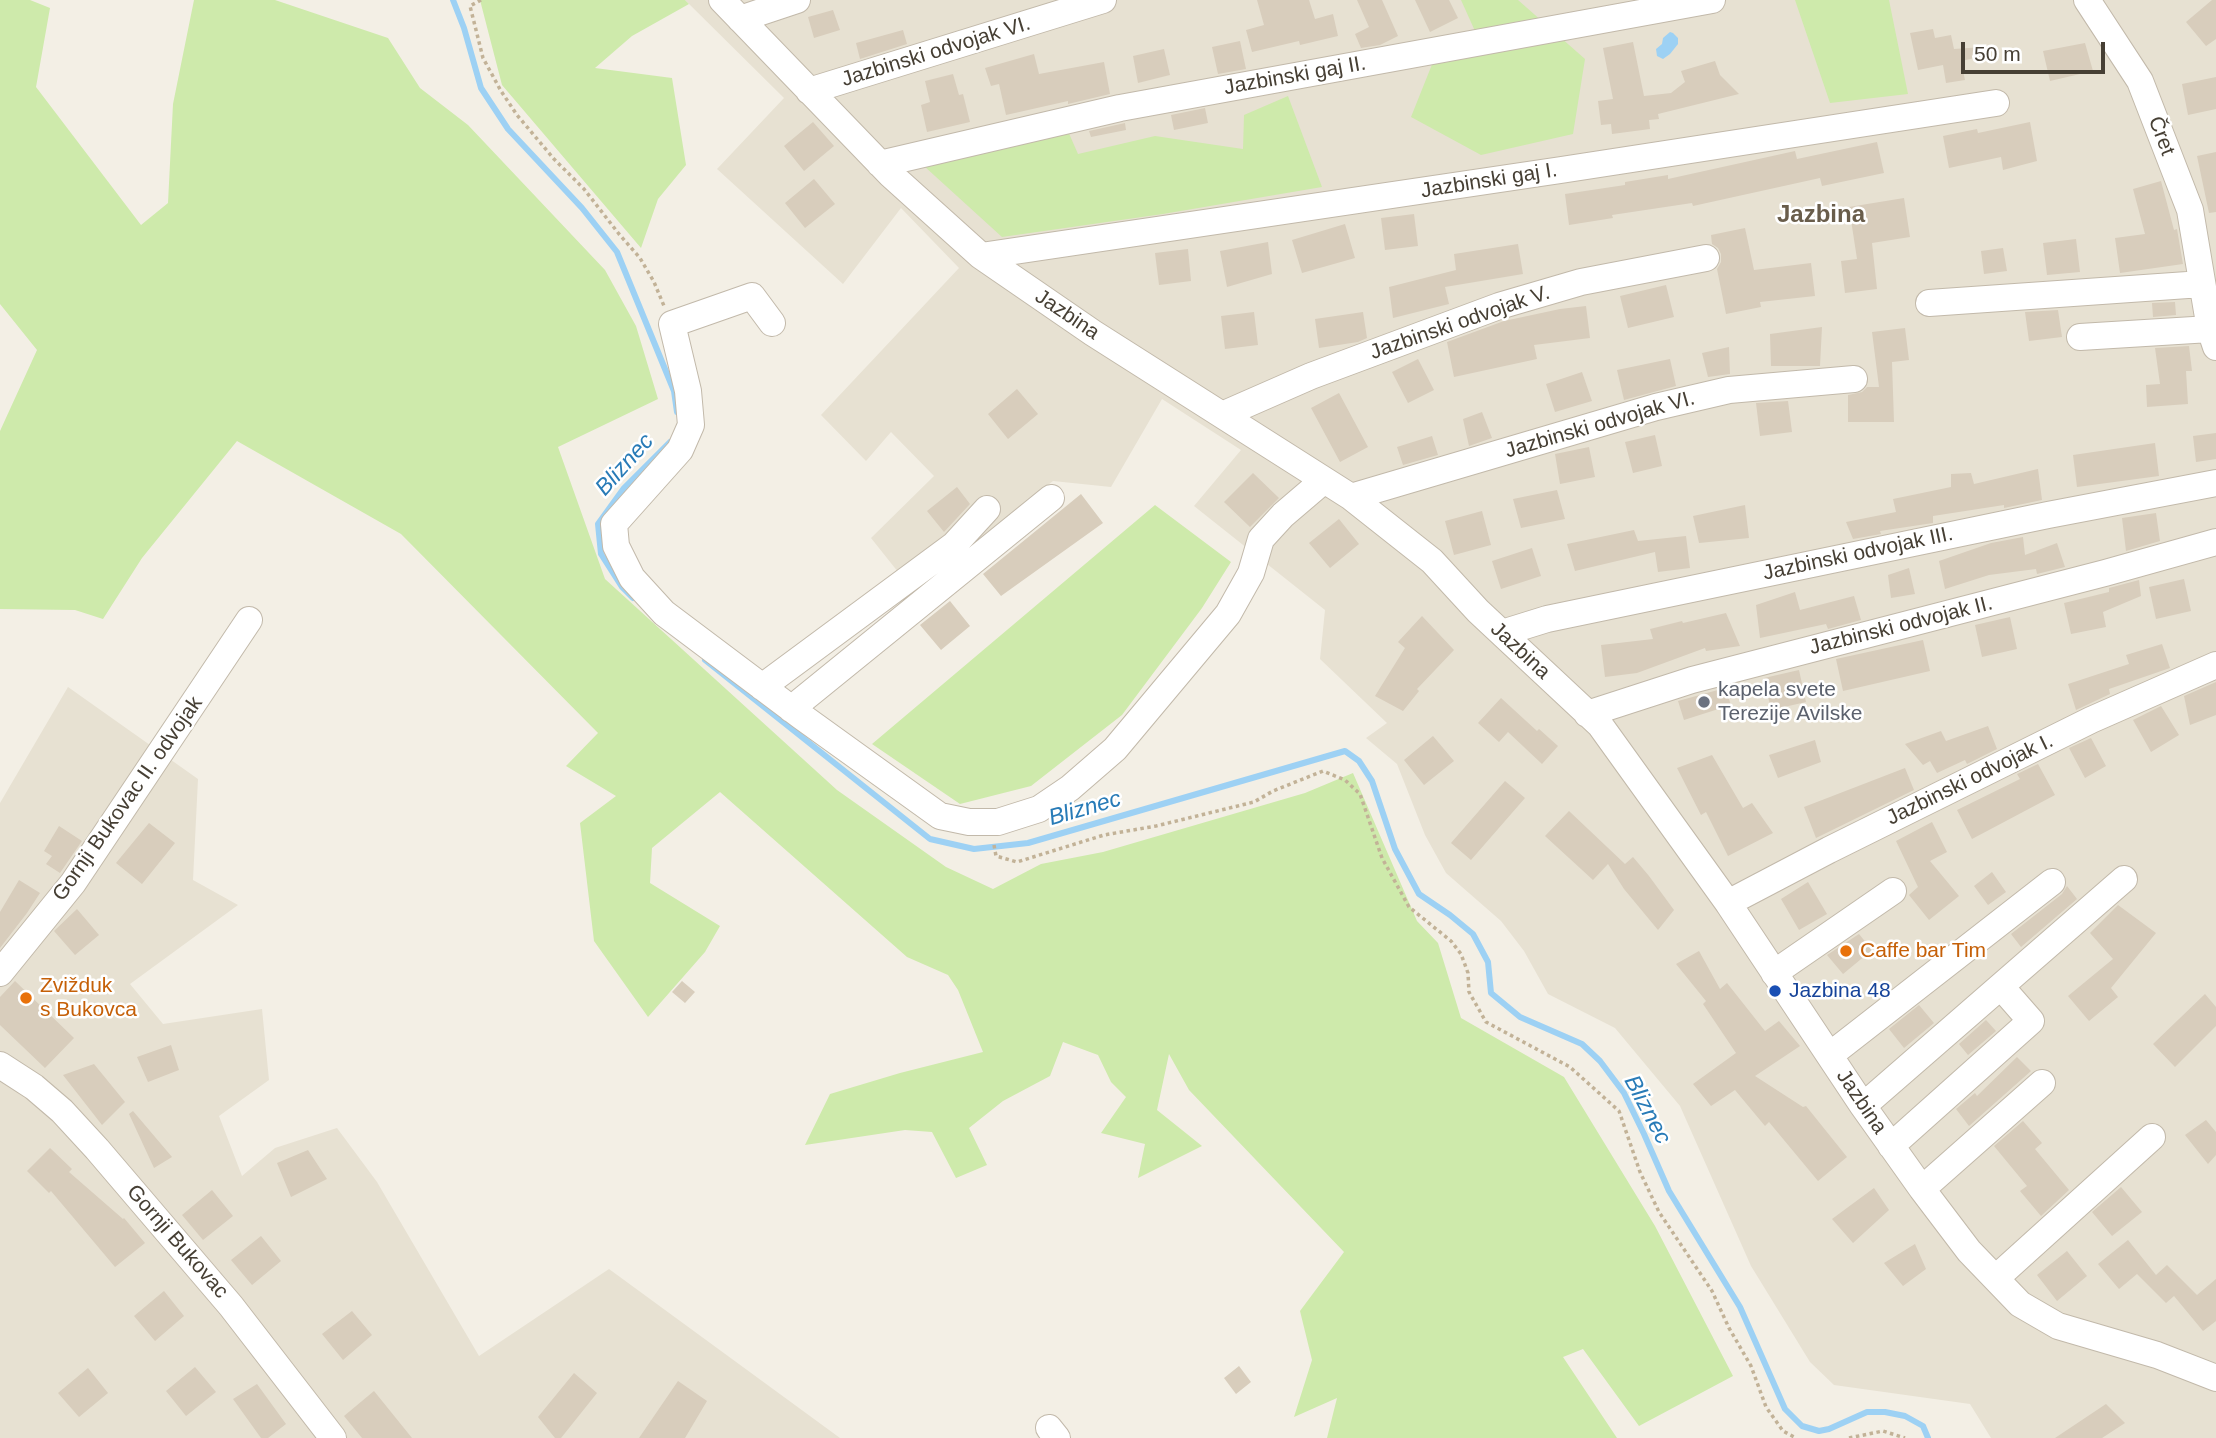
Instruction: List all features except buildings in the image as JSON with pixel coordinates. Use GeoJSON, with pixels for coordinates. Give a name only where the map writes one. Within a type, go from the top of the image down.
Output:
{"type":"FeatureCollection","features":[{"type":"Feature","properties":{"kind":"street","name":"Jazbina"},"geometry":{"type":"LineString","coordinates":[[722,0],[880,164],[981,256],[1093,333],[1351,497],[1432,561],[1478,611],[1600,725],[1728,903],[1922,1189],[1969,1251],[2020,1304],[2058,1325],[2157,1355],[2216,1378]]}},
{"type":"Feature","properties":{"kind":"street"},"geometry":{"type":"LineString","coordinates":[[740,19],[797,0]]}},
{"type":"Feature","properties":{"kind":"street","name":"Jazbinski odvojak VI."},"geometry":{"type":"LineString","coordinates":[[809,91],[1103,0]]}},
{"type":"Feature","properties":{"kind":"street","name":"Jazbinski gaj II."},"geometry":{"type":"LineString","coordinates":[[880,164],[1121,108],[1712,0]]}},
{"type":"Feature","properties":{"kind":"street","name":"Čret"},"geometry":{"type":"LineString","coordinates":[[2087,0],[2140,81],[2190,210],[2213,338]]}},
{"type":"Feature","properties":{"kind":"street","name":"Jazbinski gaj I."},"geometry":{"type":"LineString","coordinates":[[981,256],[1996,103]]}},
{"type":"Feature","properties":{"kind":"street","name":"Jazbinski odvojak V."},"geometry":{"type":"LineString","coordinates":[[1222,415],[1311,376],[1499,306],[1581,282],[1706,258]]}},
{"type":"Feature","properties":{"kind":"street"},"geometry":{"type":"LineString","coordinates":[[1929,303],[2202,284]]}},
{"type":"Feature","properties":{"kind":"street"},"geometry":{"type":"LineString","coordinates":[[772,323],[752,296],[671,324],[688,391],[691,425],[680,450],[614,524],[616,547],[632,578],[664,613],[940,816],[969,822],[998,822],[1039,809],[1070,788],[1115,749],[1228,614],[1251,573],[1261,539],[1283,514],[1324,480]]}},
{"type":"Feature","properties":{"kind":"street"},"geometry":{"type":"LineString","coordinates":[[2080,337],[2213,338]]}},
{"type":"Feature","properties":{"kind":"street","name":"Jazbinski odvojak VI."},"geometry":{"type":"LineString","coordinates":[[1351,497],[1656,407],[1729,390],[1854,379]]}},
{"type":"Feature","properties":{"kind":"street","name":"Jazbinski odvojak III."},"geometry":{"type":"LineString","coordinates":[[1502,633],[1547,619],[2048,515],[2216,483]]}},
{"type":"Feature","properties":{"kind":"street"},"geometry":{"type":"LineString","coordinates":[[791,709],[1051,498]]}},
{"type":"Feature","properties":{"kind":"street"},"geometry":{"type":"LineString","coordinates":[[762,687],[954,545],[987,509]]}},
{"type":"Feature","properties":{"kind":"street","name":"Jazbinski odvojak II."},"geometry":{"type":"LineString","coordinates":[[1587,714],[1692,680],[2017,596],[2216,541]]}},
{"type":"Feature","properties":{"kind":"street","name":"Gornji Bukovac II. odvojak"},"geometry":{"type":"LineString","coordinates":[[0,974],[73,883],[249,620]]}},
{"type":"Feature","properties":{"kind":"street","name":"Jazbinski odvojak I."},"geometry":{"type":"LineString","coordinates":[[1728,903],[2091,720],[2216,665]]}},
{"type":"Feature","properties":{"kind":"street"},"geometry":{"type":"LineString","coordinates":[[1863,1105],[2124,878]]}},
{"type":"Feature","properties":{"kind":"street"},"geometry":{"type":"LineString","coordinates":[[1830,1055],[2052,882]]}},
{"type":"Feature","properties":{"kind":"street"},"geometry":{"type":"LineString","coordinates":[[1774,973],[1893,891]]}},
{"type":"Feature","properties":{"kind":"street"},"geometry":{"type":"LineString","coordinates":[[1891,1146],[2031,1021],[2010,997]]}},
{"type":"Feature","properties":{"kind":"street","name":"Gornji Bukovac"},"geometry":{"type":"LineString","coordinates":[[0,1065],[34,1087],[62,1111],[97,1149],[231,1306],[333,1438]]}},
{"type":"Feature","properties":{"kind":"street"},"geometry":{"type":"LineString","coordinates":[[1922,1189],[2042,1083]]}},
{"type":"Feature","properties":{"kind":"street"},"geometry":{"type":"LineString","coordinates":[[1996,1278],[2152,1137]]}},
{"type":"Feature","properties":{"kind":"path"},"geometry":{"type":"LineString","coordinates":[[481,0],[470,6],[483,58],[500,90],[517,115],[554,159],[584,189],[640,258],[654,282],[671,324]]}},
{"type":"Feature","properties":{"kind":"path"},"geometry":{"type":"LineString","coordinates":[[993,839],[996,856],[1017,862],[1104,835],[1156,826],[1254,802],[1273,791],[1323,771],[1345,780],[1360,794],[1382,858],[1409,907],[1451,941],[1461,954],[1468,973],[1469,992],[1486,1021],[1570,1067],[1619,1111],[1640,1172],[1659,1212],[1712,1291],[1751,1366],[1766,1407],[1783,1431],[1796,1438]]}},
{"type":"Feature","properties":{"kind":"path"},"geometry":{"type":"LineString","coordinates":[[1849,1438],[1883,1431],[1905,1438]]}},
{"type":"Feature","properties":{"kind":"shaded area"},"geometry":{"type":"Polygon","coordinates":[[[685,0],[2216,0],[2216,1438],[1991,1438],[1970,1404],[1834,1385],[1810,1362],[1751,1266],[1680,1106],[1615,1028],[1548,994],[1524,951],[1501,921],[1446,873],[1425,835],[1397,764],[1366,738],[1387,723],[1320,659],[1325,610],[1194,506],[1241,450],[1162,399],[1111,487],[1053,481],[914,592],[871,538],[934,476],[891,432],[866,461],[821,415],[959,268],[901,208],[843,284],[717,169],[784,98],[685,0]]]}},
{"type":"Feature","properties":{"kind":"shaded area"},"geometry":{"type":"Polygon","coordinates":[[[68,687],[198,779],[193,880],[238,905],[130,984],[163,1024],[262,1009],[269,1080],[219,1116],[242,1176],[275,1148],[337,1128],[377,1182],[479,1356],[609,1269],[840,1438],[0,1438],[0,803],[68,687]]]}},
{"type":"Feature","properties":{"kind":"green space"},"geometry":{"type":"Polygon","coordinates":[[[0,0],[30,0],[50,8],[36,87],[141,225],[168,203],[173,104],[194,0],[275,0],[388,38],[420,88],[468,125],[605,270],[636,326],[658,399],[558,447],[605,579],[837,790],[946,867],[993,889],[1041,864],[1103,852],[1305,793],[1353,773],[1417,921],[1438,943],[1461,1018],[1564,1077],[1655,1226],[1733,1376],[1639,1426],[1583,1349],[1563,1357],[1617,1438],[1327,1438],[1337,1398],[1294,1417],[1312,1360],[1300,1311],[1344,1252],[1189,1090],[1169,1054],[1157,1110],[1202,1146],[1138,1178],[1145,1144],[1101,1133],[1126,1097],[1111,1082],[1098,1055],[1063,1042],[1050,1076],[1003,1101],[969,1128],[987,1165],[956,1178],[932,1132],[905,1130],[805,1145],[830,1094],[983,1052],[958,990],[948,975],[907,957],[720,792],[652,848],[650,883],[720,926],[705,952],[648,1017],[594,941],[580,823],[616,796],[566,766],[598,733],[401,534],[237,441],[142,558],[103,619],[75,610],[0,609],[0,431],[37,350],[0,304],[0,0]]]}},
{"type":"Feature","properties":{"kind":"green space"},"geometry":{"type":"Polygon","coordinates":[[[480,0],[685,0],[689,4],[632,36],[595,68],[672,78],[686,165],[658,199],[641,248],[502,85],[480,0]]]}},
{"type":"Feature","properties":{"kind":"green space"},"geometry":{"type":"Polygon","coordinates":[[[1461,0],[1518,0],[1585,59],[1573,134],[1481,155],[1411,117],[1435,57],[1484,51],[1461,0]]]}},
{"type":"Feature","properties":{"kind":"green space"},"geometry":{"type":"Polygon","coordinates":[[[1795,0],[1889,0],[1908,94],[1830,103],[1795,0]]]}},
{"type":"Feature","properties":{"kind":"green space"},"geometry":{"type":"Polygon","coordinates":[[[1288,96],[1322,187],[1163,214],[1002,237],[924,166],[1064,122],[1078,154],[1155,136],[1243,149],[1244,115],[1288,96]]]}},
{"type":"Feature","properties":{"kind":"green space"},"geometry":{"type":"Polygon","coordinates":[[[1155,505],[1231,562],[1202,608],[1122,715],[1031,786],[960,804],[872,744],[1155,505]]]}},
{"type":"Feature","properties":{"kind":"water"},"geometry":{"type":"Polygon","coordinates":[[[1670,32],[1678,38],[1678,44],[1663,59],[1657,56],[1656,49],[1670,32]]]}},
{"type":"Feature","properties":{"kind":"waterway","name":"Bliznec"},"geometry":{"type":"LineString","coordinates":[[453,0],[481,88],[508,129],[582,208],[617,252],[674,391],[677,412]]}},
{"type":"Feature","properties":{"kind":"waterway","name":"Bliznec"},"geometry":{"type":"LineString","coordinates":[[633,598],[622,587],[601,554],[598,524],[624,488],[670,442]]}},
{"type":"Feature","properties":{"kind":"waterway","name":"Bliznec"},"geometry":{"type":"LineString","coordinates":[[705,660],[930,839],[974,849],[1028,843],[1345,751],[1359,761],[1372,781],[1395,849],[1419,894],[1473,934],[1488,962],[1491,993],[1520,1017],[1582,1044],[1600,1061],[1624,1093],[1669,1191],[1740,1307],[1785,1409],[1802,1426],[1819,1431],[1867,1412],[1905,1416],[1923,1426],[1928,1438]]}},
{"type":"Feature","properties":{"kind":"place","name":"kapela svete Terezije Avilske"},"geometry":{"type":"Point","coordinates":[1704,702]}},
{"type":"Feature","properties":{"kind":"place","name":"Caffe bar Tim"},"geometry":{"type":"Point","coordinates":[1846,951]}},
{"type":"Feature","properties":{"kind":"place","name":"Jazbina 48"},"geometry":{"type":"Point","coordinates":[1775,991]}},
{"type":"Feature","properties":{"kind":"place","name":"Zvižduk s Bukovca"},"geometry":{"type":"Point","coordinates":[26,998]}},
{"type":"Feature","properties":{"kind":"district","name":"Jazbina"},"geometry":{"type":"Point","coordinates":[1821,215]}}]}
